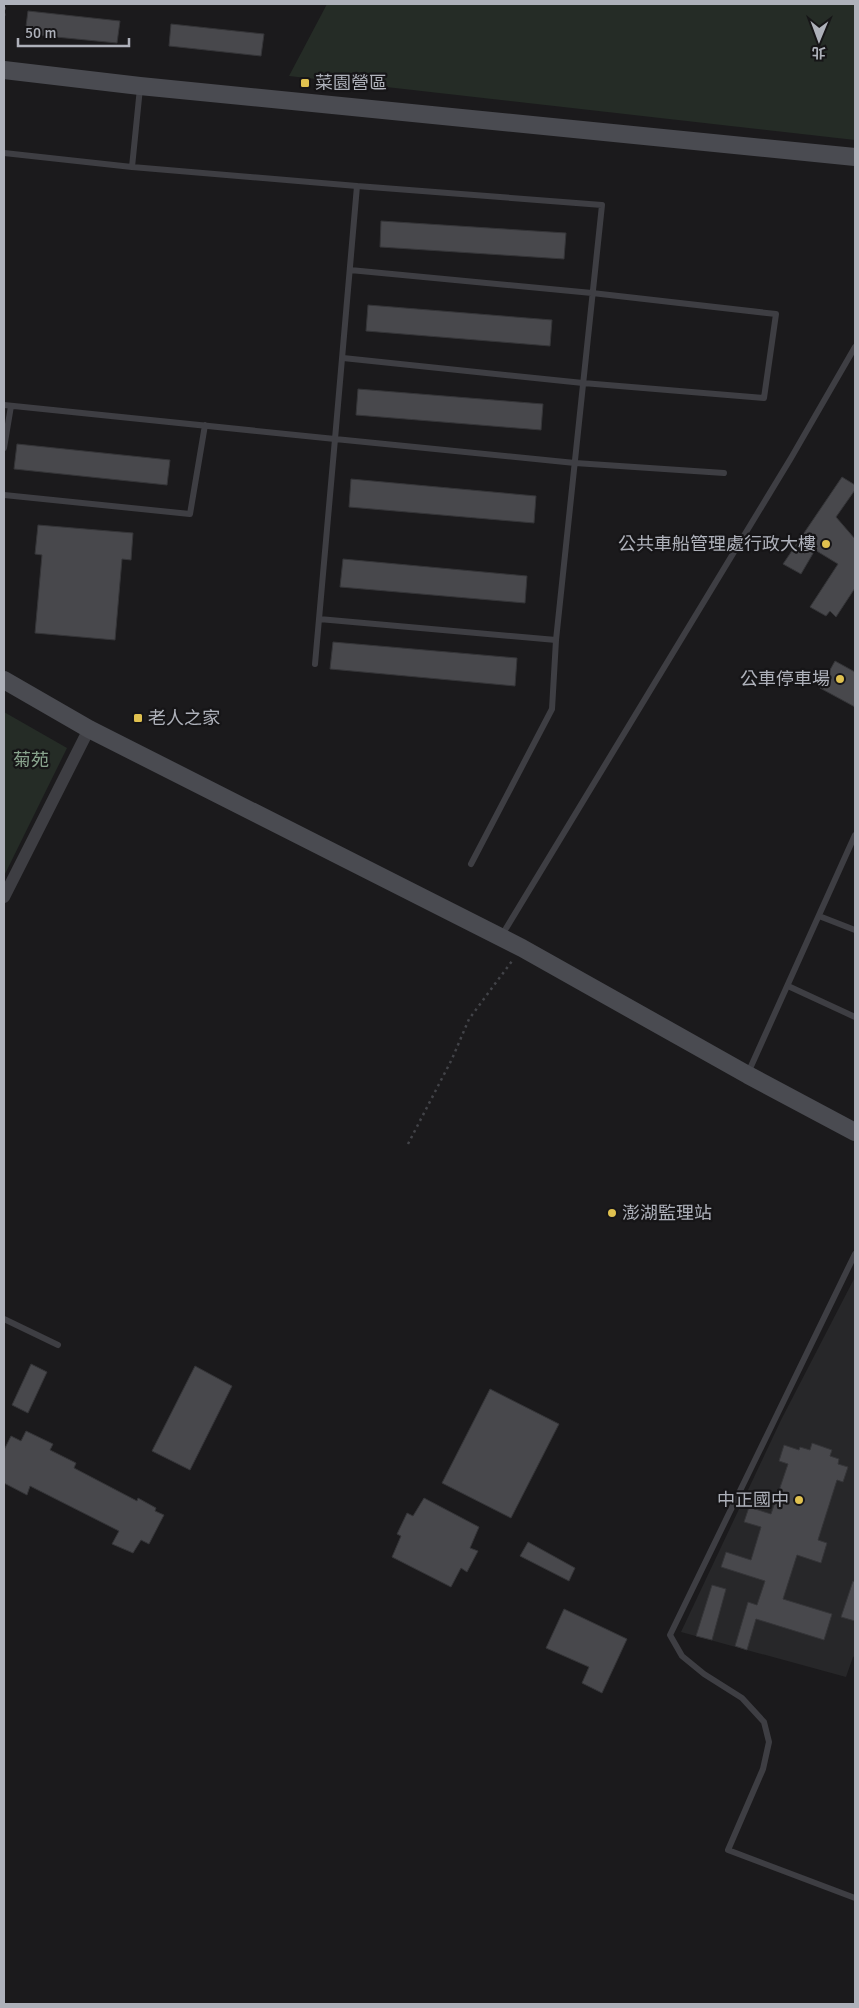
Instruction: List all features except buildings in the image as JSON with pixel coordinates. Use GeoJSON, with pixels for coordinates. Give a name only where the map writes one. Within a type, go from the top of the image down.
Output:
{"type":"FeatureCollection","features":[{"type":"Feature","properties":{"kind":"main road"},"geometry":{"type":"LineString","coordinates":[[4,70],[140,86],[855,157]]}},
{"type":"Feature","properties":{"kind":"main road"},"geometry":{"type":"LineString","coordinates":[[4,680],[89,729],[522,948],[748,1075],[855,1132]]}},
{"type":"Feature","properties":{"kind":"street"},"geometry":{"type":"LineString","coordinates":[[4,897],[89,729]]}},
{"type":"Feature","properties":{"kind":"lane"},"geometry":{"type":"LineString","coordinates":[[132,167],[140,86]]}},
{"type":"Feature","properties":{"kind":"lane"},"geometry":{"type":"LineString","coordinates":[[4,153],[132,167],[602,205],[556,640],[552,708],[471,864]]}},
{"type":"Feature","properties":{"kind":"lane"},"geometry":{"type":"LineString","coordinates":[[315,664],[357,186]]}},
{"type":"Feature","properties":{"kind":"lane"},"geometry":{"type":"LineString","coordinates":[[343,358],[583,384],[764,398],[776,314],[592,293],[350,270]]}},
{"type":"Feature","properties":{"kind":"lane"},"geometry":{"type":"LineString","coordinates":[[501,937],[791,458],[855,347]]}},
{"type":"Feature","properties":{"kind":"lane"},"geometry":{"type":"LineString","coordinates":[[4,448],[7,406],[205,424],[575,463],[724,473]]}},
{"type":"Feature","properties":{"kind":"lane"},"geometry":{"type":"LineString","coordinates":[[4,494],[190,514],[205,424]]}},
{"type":"Feature","properties":{"kind":"lane"},"geometry":{"type":"LineString","coordinates":[[319,618],[556,640]]}},
{"type":"Feature","properties":{"kind":"lane"},"geometry":{"type":"LineString","coordinates":[[748,1075],[855,835]]}},
{"type":"Feature","properties":{"kind":"lane"},"geometry":{"type":"LineString","coordinates":[[819,916],[855,930]]}},
{"type":"Feature","properties":{"kind":"lane"},"geometry":{"type":"LineString","coordinates":[[788,986],[855,1017]]}},
{"type":"Feature","properties":{"kind":"lane"},"geometry":{"type":"LineString","coordinates":[[855,1254],[670,1635],[682,1656],[704,1674],[742,1698],[764,1722],[769,1742],[763,1769],[728,1850],[855,1898]]}},
{"type":"Feature","properties":{"kind":"lane"},"geometry":{"type":"LineString","coordinates":[[4,1318],[58,1345]]}},
{"type":"Feature","properties":{"kind":"path"},"geometry":{"type":"LineString","coordinates":[[4,16],[5,4]]}},
{"type":"Feature","properties":{"kind":"path"},"geometry":{"type":"LineString","coordinates":[[408,1144],[452,1059],[469,1019],[522,948]]}},
{"type":"Feature","properties":{"kind":"shaded area","name":"中正國中"},"geometry":{"type":"Polygon","coordinates":[[[855,1277],[855,1656],[846,1677],[681,1632],[781,1420],[855,1277]]]}},
{"type":"Feature","properties":{"kind":"green space"},"geometry":{"type":"Polygon","coordinates":[[[327,4],[855,4],[855,140],[289,76],[327,4]]]}},
{"type":"Feature","properties":{"kind":"green space","name":"菊苑"},"geometry":{"type":"Polygon","coordinates":[[[4,712],[67,748],[4,876],[4,712]]]}},
{"type":"Feature","properties":{"kind":"place","name":"菜園營區"},"geometry":{"type":"Point","coordinates":[305,83]}},
{"type":"Feature","properties":{"kind":"place","name":"公共車船管理處行政大樓"},"geometry":{"type":"Point","coordinates":[826,544]}},
{"type":"Feature","properties":{"kind":"place","name":"公車停車場"},"geometry":{"type":"Point","coordinates":[840,679]}},
{"type":"Feature","properties":{"kind":"place","name":"老人之家"},"geometry":{"type":"Point","coordinates":[138,718]}},
{"type":"Feature","properties":{"kind":"place","name":"澎湖監理站"},"geometry":{"type":"Point","coordinates":[612,1213]}},
{"type":"Feature","properties":{"kind":"place","name":"中正國中"},"geometry":{"type":"Point","coordinates":[799,1500]}}]}
